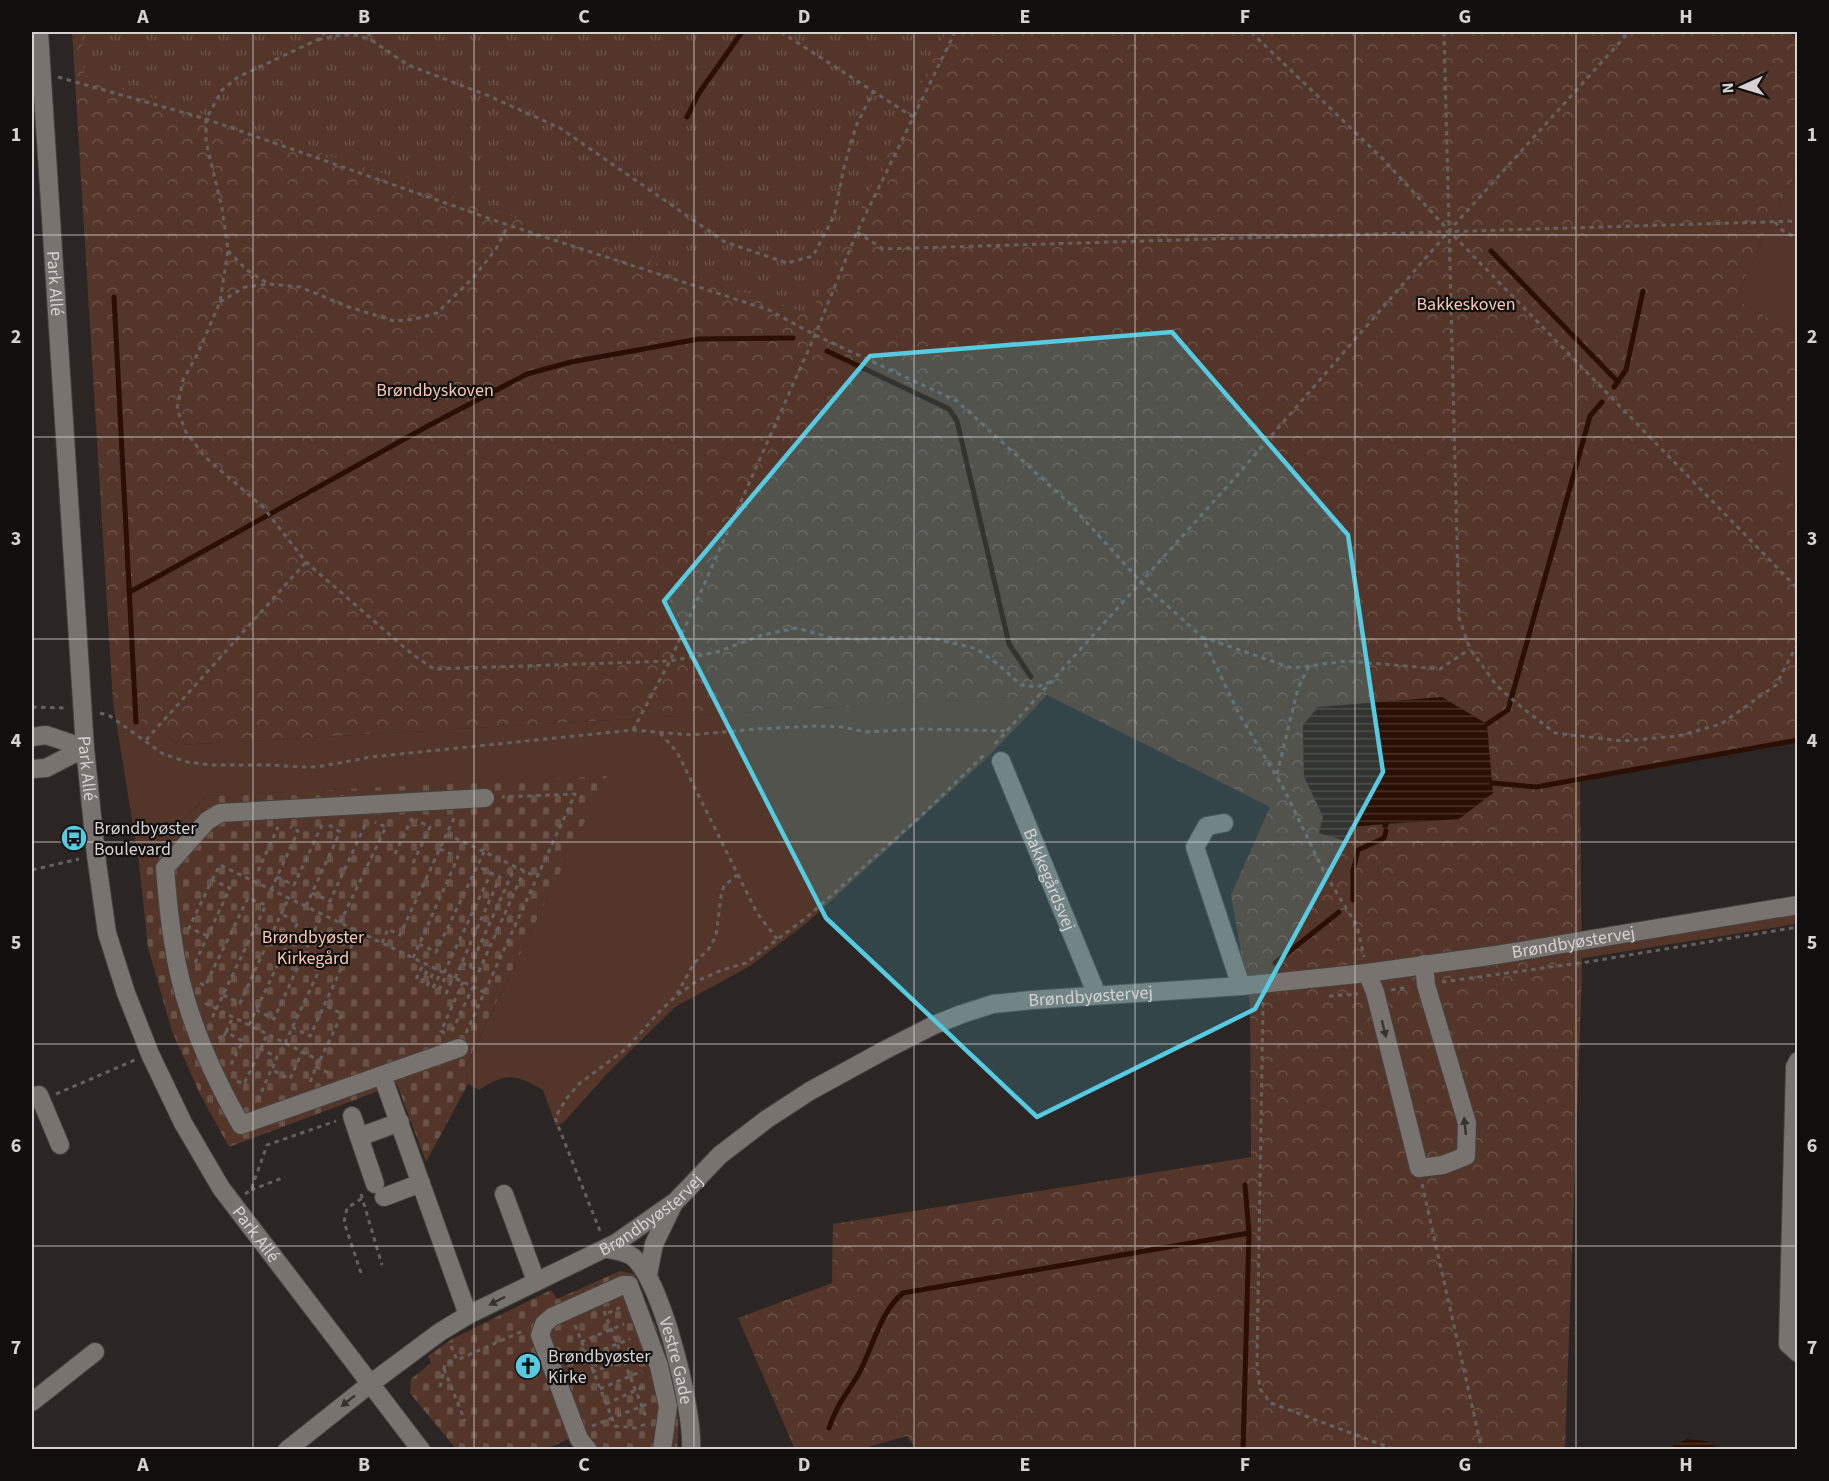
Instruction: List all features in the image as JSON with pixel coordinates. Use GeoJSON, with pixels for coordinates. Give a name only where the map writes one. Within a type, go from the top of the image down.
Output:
{"type":"FeatureCollection","features":[{"type":"Feature","properties":{"kind":"street","name":"Park Allé"},"geometry":{"type":"LineString","coordinates":[[39,32],[86,748],[96,855],[107,933],[126,993],[150,1054],[183,1123],[221,1188],[421,1449]]}},
{"type":"Feature","properties":{"kind":"street"},"geometry":{"type":"LineString","coordinates":[[32,737],[46,735],[86,748]]}},
{"type":"Feature","properties":{"kind":"street"},"geometry":{"type":"LineString","coordinates":[[32,769],[46,768],[86,748]]}},
{"type":"Feature","properties":{"kind":"street","name":"Bakkegårdsvej"},"geometry":{"type":"LineString","coordinates":[[994,752],[1097,996]]}},
{"type":"Feature","properties":{"kind":"street"},"geometry":{"type":"LineString","coordinates":[[459,1048],[385,1083],[353,1086],[241,1125],[203,1035],[188,1008],[175,952],[165,868],[207,821],[220,813],[283,816],[416,810],[485,798]]}},
{"type":"Feature","properties":{"kind":"street"},"geometry":{"type":"LineString","coordinates":[[1224,823],[1207,825],[1195,847],[1241,986]]}},
{"type":"Feature","properties":{"kind":"street","name":"Brøndbyøstervej"},"geometry":{"type":"LineString","coordinates":[[287,1449],[369,1384],[440,1332],[468,1315],[536,1281],[607,1249],[676,1201],[720,1155],[767,1119],[810,1091],[934,1025],[993,1004],[1241,986],[1367,973],[1496,955],[1797,905]]}},
{"type":"Feature","properties":{"kind":"street"},"geometry":{"type":"LineString","coordinates":[[1367,973],[1375,992],[1419,1168],[1443,1165],[1466,1156],[1467,1123],[1426,985],[1424,964]]}},
{"type":"Feature","properties":{"kind":"street"},"geometry":{"type":"LineString","coordinates":[[1797,1061],[1795,1067],[1788,1344],[1797,1353]]}},
{"type":"Feature","properties":{"kind":"street"},"geometry":{"type":"LineString","coordinates":[[385,1083],[468,1315]]}},
{"type":"Feature","properties":{"kind":"street"},"geometry":{"type":"LineString","coordinates":[[35,1096],[60,1144]]}},
{"type":"Feature","properties":{"kind":"street"},"geometry":{"type":"LineString","coordinates":[[352,1116],[377,1192],[421,1183]]}},
{"type":"Feature","properties":{"kind":"street"},"geometry":{"type":"LineString","coordinates":[[359,1137],[399,1122]]}},
{"type":"Feature","properties":{"kind":"street"},"geometry":{"type":"LineString","coordinates":[[504,1194],[536,1281]]}},
{"type":"Feature","properties":{"kind":"street"},"geometry":{"type":"LineString","coordinates":[[648,1275],[654,1244],[676,1201]]}},
{"type":"Feature","properties":{"kind":"street","name":"Vestre Gade"},"geometry":{"type":"LineString","coordinates":[[607,1249],[625,1252],[635,1258],[648,1275],[678,1361],[688,1409],[691,1449]]}},
{"type":"Feature","properties":{"kind":"street"},"geometry":{"type":"LineString","coordinates":[[588,1449],[577,1432],[540,1335],[543,1324],[552,1317],[623,1285],[629,1286],[654,1356],[668,1407],[662,1449]]}},
{"type":"Feature","properties":{"kind":"street"},"geometry":{"type":"LineString","coordinates":[[32,1402],[95,1352]]}},
{"type":"Feature","properties":{"kind":"path"},"geometry":{"type":"LineString","coordinates":[[317,40],[326,32]]}},
{"type":"Feature","properties":{"kind":"path"},"geometry":{"type":"LineString","coordinates":[[368,32],[374,42]]}},
{"type":"Feature","properties":{"kind":"path"},"geometry":{"type":"LineString","coordinates":[[781,32],[913,117]]}},
{"type":"Feature","properties":{"kind":"path"},"geometry":{"type":"LineString","coordinates":[[633,730],[670,661],[815,335],[857,232],[955,32]]}},
{"type":"Feature","properties":{"kind":"path"},"geometry":{"type":"LineString","coordinates":[[1251,32],[1383,159],[1449,231],[1797,589]]}},
{"type":"Feature","properties":{"kind":"path"},"geometry":{"type":"LineString","coordinates":[[1444,32],[1459,618],[1470,648],[1497,686],[1516,704],[1555,733],[1623,741],[1678,736],[1721,724],[1776,686],[1797,643]]}},
{"type":"Feature","properties":{"kind":"path"},"geometry":{"type":"LineString","coordinates":[[607,1249],[555,1118],[566,1099],[579,1084],[627,1048],[676,996],[697,981],[746,963],[807,917],[994,752],[1007,731],[1241,471],[1449,231],[1629,32]]}},
{"type":"Feature","properties":{"kind":"path"},"geometry":{"type":"LineString","coordinates":[[873,92],[856,126],[844,167],[834,216],[813,256],[787,263],[725,242],[560,128],[489,96],[408,65],[374,42],[357,34],[317,40],[238,77],[222,90],[206,119],[206,142],[222,208],[228,250],[220,302],[197,355],[183,380],[177,409],[186,432],[205,457],[263,507],[306,562],[412,654],[434,669],[670,661],[717,652],[762,635],[797,628],[832,638],[936,639],[977,649],[1021,685],[1037,687],[1052,681]]}},
{"type":"Feature","properties":{"kind":"path"},"geometry":{"type":"LineString","coordinates":[[42,73],[206,119],[508,225],[769,310],[815,335],[957,401],[1070,504],[1141,582],[1202,637],[1239,714],[1276,776],[1324,872],[1358,926],[1367,973]]}},
{"type":"Feature","properties":{"kind":"path"},"geometry":{"type":"LineString","coordinates":[[857,232],[883,249],[1797,221]]}},
{"type":"Feature","properties":{"kind":"path"},"geometry":{"type":"LineString","coordinates":[[1774,222],[1797,239]]}},
{"type":"Feature","properties":{"kind":"path"},"geometry":{"type":"LineString","coordinates":[[220,302],[245,287],[269,284],[300,287],[349,307],[393,321],[415,319],[437,313],[473,278],[496,249],[508,225]]}},
{"type":"Feature","properties":{"kind":"path"},"geometry":{"type":"LineString","coordinates":[[228,250],[248,270],[269,284]]}},
{"type":"Feature","properties":{"kind":"path"},"geometry":{"type":"LineString","coordinates":[[146,740],[306,562]]}},
{"type":"Feature","properties":{"kind":"path"},"geometry":{"type":"LineString","coordinates":[[1202,637],[1292,668],[1347,661],[1440,669],[1470,648]]}},
{"type":"Feature","properties":{"kind":"path"},"geometry":{"type":"LineString","coordinates":[[1276,776],[1298,688],[1309,666]]}},
{"type":"Feature","properties":{"kind":"path"},"geometry":{"type":"LineString","coordinates":[[32,707],[84,708],[110,716],[163,754],[187,762],[212,765],[317,767],[371,757],[633,730],[691,735],[817,726],[842,727],[866,732],[920,729],[1007,731]]}},
{"type":"Feature","properties":{"kind":"path"},"geometry":{"type":"LineString","coordinates":[[660,733],[677,752],[757,913],[777,940]]}},
{"type":"Feature","properties":{"kind":"path"},"geometry":{"type":"LineString","coordinates":[[459,1048],[575,794],[485,798]]}},
{"type":"Feature","properties":{"kind":"path"},"geometry":{"type":"LineString","coordinates":[[382,943],[388,929],[400,935],[463,800]]}},
{"type":"Feature","properties":{"kind":"path"},"geometry":{"type":"LineString","coordinates":[[395,854],[416,810],[430,827],[413,863]]}},
{"type":"Feature","properties":{"kind":"path"},"geometry":{"type":"LineString","coordinates":[[258,871],[283,816],[298,831],[271,890]]}},
{"type":"Feature","properties":{"kind":"path"},"geometry":{"type":"LineString","coordinates":[[312,893],[330,901],[369,818],[386,827],[340,923]]}},
{"type":"Feature","properties":{"kind":"path"},"geometry":{"type":"LineString","coordinates":[[277,877],[294,885],[324,822],[340,832],[306,906]]}},
{"type":"Feature","properties":{"kind":"path"},"geometry":{"type":"LineString","coordinates":[[447,834],[537,878]]}},
{"type":"Feature","properties":{"kind":"path"},"geometry":{"type":"LineString","coordinates":[[413,958],[458,857],[440,849]]}},
{"type":"Feature","properties":{"kind":"path"},"geometry":{"type":"LineString","coordinates":[[419,944],[436,952],[484,852]]}},
{"type":"Feature","properties":{"kind":"path"},"geometry":{"type":"LineString","coordinates":[[32,870],[96,855]]}},
{"type":"Feature","properties":{"kind":"path"},"geometry":{"type":"LineString","coordinates":[[208,936],[189,928],[220,865],[486,993]]}},
{"type":"Feature","properties":{"kind":"path"},"geometry":{"type":"LineString","coordinates":[[446,994],[500,877],[477,866]]}},
{"type":"Feature","properties":{"kind":"path"},"geometry":{"type":"LineString","coordinates":[[470,967],[515,867]]}},
{"type":"Feature","properties":{"kind":"path"},"geometry":{"type":"LineString","coordinates":[[462,963],[479,971],[524,871]]}},
{"type":"Feature","properties":{"kind":"path"},"geometry":{"type":"LineString","coordinates":[[439,990],[444,973],[491,873]]}},
{"type":"Feature","properties":{"kind":"path"},"geometry":{"type":"LineString","coordinates":[[676,996],[694,963],[708,950],[716,936],[724,886],[737,875]]}},
{"type":"Feature","properties":{"kind":"path"},"geometry":{"type":"LineString","coordinates":[[193,967],[230,888],[212,880]]}},
{"type":"Feature","properties":{"kind":"path"},"geometry":{"type":"LineString","coordinates":[[197,982],[205,986],[248,898],[266,905],[203,1035],[223,1039],[233,1017]]}},
{"type":"Feature","properties":{"kind":"path"},"geometry":{"type":"LineString","coordinates":[[223,995],[240,1002],[288,898]]}},
{"type":"Feature","properties":{"kind":"path"},"geometry":{"type":"LineString","coordinates":[[249,1025],[298,922],[281,914]]}},
{"type":"Feature","properties":{"kind":"path"},"geometry":{"type":"LineString","coordinates":[[256,1010],[274,1019],[322,914]]}},
{"type":"Feature","properties":{"kind":"path"},"geometry":{"type":"LineString","coordinates":[[285,1043],[334,939],[315,930]]}},
{"type":"Feature","properties":{"kind":"path"},"geometry":{"type":"LineString","coordinates":[[292,1028],[310,1036],[358,932]]}},
{"type":"Feature","properties":{"kind":"path"},"geometry":{"type":"LineString","coordinates":[[416,979],[424,963]]}},
{"type":"Feature","properties":{"kind":"path"},"geometry":{"type":"LineString","coordinates":[[421,983],[429,966]]}},
{"type":"Feature","properties":{"kind":"path"},"geometry":{"type":"LineString","coordinates":[[427,986],[435,969]]}},
{"type":"Feature","properties":{"kind":"path"},"geometry":{"type":"LineString","coordinates":[[433,988],[444,973]]}},
{"type":"Feature","properties":{"kind":"path"},"geometry":{"type":"LineString","coordinates":[[463,982],[441,1031],[450,1035],[472,987]]}},
{"type":"Feature","properties":{"kind":"path"},"geometry":{"type":"LineString","coordinates":[[1264,984],[1257,1363],[1260,1389],[1271,1403],[1396,1449]]}},
{"type":"Feature","properties":{"kind":"path"},"geometry":{"type":"LineString","coordinates":[[325,1005],[342,1014],[316,1067],[353,1086]]}},
{"type":"Feature","properties":{"kind":"path"},"geometry":{"type":"LineString","coordinates":[[216,1008],[319,1060]]}},
{"type":"Feature","properties":{"kind":"path"},"geometry":{"type":"LineString","coordinates":[[225,1076],[243,1041],[226,1032]]}},
{"type":"Feature","properties":{"kind":"path"},"geometry":{"type":"LineString","coordinates":[[235,1080],[244,1084],[267,1034]]}},
{"type":"Feature","properties":{"kind":"path"},"geometry":{"type":"LineString","coordinates":[[247,1123],[277,1057],[261,1049]]}},
{"type":"Feature","properties":{"kind":"path"},"geometry":{"type":"LineString","coordinates":[[272,1070],[290,1079],[302,1052]]}},
{"type":"Feature","properties":{"kind":"path"},"geometry":{"type":"LineString","coordinates":[[35,1096],[55,1095],[150,1054]]}},
{"type":"Feature","properties":{"kind":"path"},"geometry":{"type":"LineString","coordinates":[[252,1190],[267,1145],[352,1116]]}},
{"type":"Feature","properties":{"kind":"path"},"geometry":{"type":"LineString","coordinates":[[1419,1168],[1482,1449]]}},
{"type":"Feature","properties":{"kind":"path"},"geometry":{"type":"LineString","coordinates":[[232,1204],[252,1190],[285,1177]]}},
{"type":"Feature","properties":{"kind":"path"},"geometry":{"type":"LineString","coordinates":[[361,1273],[344,1222],[344,1215],[353,1202],[377,1192]]}},
{"type":"Feature","properties":{"kind":"path"},"geometry":{"type":"LineString","coordinates":[[598,1297],[649,1423]]}},
{"type":"Feature","properties":{"kind":"path"},"geometry":{"type":"LineString","coordinates":[[569,1310],[615,1426],[635,1428],[666,1416]]}},
{"type":"Feature","properties":{"kind":"path"},"geometry":{"type":"LineString","coordinates":[[440,1387],[445,1365],[525,1329],[543,1324]]}},
{"type":"Feature","properties":{"kind":"path"},"geometry":{"type":"LineString","coordinates":[[581,1342],[612,1330]]}},
{"type":"Feature","properties":{"kind":"path"},"geometry":{"type":"LineString","coordinates":[[612,1330],[654,1356]]}},
{"type":"Feature","properties":{"kind":"path"},"geometry":{"type":"LineString","coordinates":[[587,1356],[618,1344],[654,1356]]}},
{"type":"Feature","properties":{"kind":"path"},"geometry":{"type":"LineString","coordinates":[[451,1346],[457,1360]]}},
{"type":"Feature","properties":{"kind":"path"},"geometry":{"type":"LineString","coordinates":[[559,1385],[624,1360],[654,1356]]}},
{"type":"Feature","properties":{"kind":"path"},"geometry":{"type":"LineString","coordinates":[[600,1389],[630,1376],[654,1356]]}},
{"type":"Feature","properties":{"kind":"path"},"geometry":{"type":"LineString","coordinates":[[606,1404],[636,1391],[654,1356]]}},
{"type":"Feature","properties":{"kind":"path"},"geometry":{"type":"LineString","coordinates":[[642,1406],[654,1356]]}},
{"type":"Feature","properties":{"kind":"path"},"geometry":{"type":"LineString","coordinates":[[444,1369],[465,1421]]}},
{"type":"Feature","properties":{"kind":"path"},"geometry":{"type":"LineString","coordinates":[[577,1432],[642,1406]]}},
{"type":"Feature","properties":{"kind":"highlighted area"},"geometry":{"type":"Polygon","coordinates":[[[1172,332],[1348,535],[1383,772],[1255,1009],[1037,1117],[826,918],[664,601],[870,356],[1172,332]]]}},
{"type":"Feature","properties":{"kind":"green space","name":"Brøndbyskoven"},"geometry":{"type":"Polygon","coordinates":[[[72,32],[1789,32],[1797,39],[1798,142],[1793,178],[1761,241],[1737,300],[1797,335],[1797,438],[1770,478],[1797,508],[1797,740],[1580,780],[1582,975],[1565,1449],[916,1450],[907,1436],[861,1449],[798,1450],[794,1447],[738,1318],[832,1283],[833,1224],[1251,1157],[1250,1004],[1231,895],[1270,807],[1047,695],[180,745],[113,702],[72,32]],[[1303,725],[1304,776],[1323,817],[1320,833],[1345,840],[1348,827],[1459,819],[1303,725]]]}},
{"type":"Feature","properties":{"kind":"green space"},"geometry":{"type":"Polygon","coordinates":[[[82,32],[946,32],[810,314],[84,75],[82,32]]]}},
{"type":"Feature","properties":{"kind":"green space"},"geometry":{"type":"Polygon","coordinates":[[[1797,142],[1797,335],[1737,300],[1761,241],[1793,178],[1797,142]]]}},
{"type":"Feature","properties":{"kind":"green space"},"geometry":{"type":"Polygon","coordinates":[[[1797,438],[1797,508],[1769,478],[1797,438]]]}},
{"type":"Feature","properties":{"kind":"green space"},"geometry":{"type":"Polygon","coordinates":[[[1047,695],[986,759],[808,922],[750,966],[675,1007],[607,1074],[563,1123],[556,1126],[543,1090],[511,1077],[496,1080],[479,1090],[468,1084],[465,1068],[606,777],[207,796],[139,863],[113,702],[180,745],[1047,695]]]}},
{"type":"Feature","properties":{"kind":"green space","name":"Brøndbyøster Kirkegård"},"geometry":{"type":"Polygon","coordinates":[[[607,776],[465,1067],[468,1084],[426,1162],[397,1084],[229,1147],[200,1094],[172,1031],[148,948],[139,863],[207,796],[607,776]]]}},
{"type":"Feature","properties":{"kind":"green space"},"geometry":{"type":"Polygon","coordinates":[[[1793,914],[1797,917],[1797,924],[1432,982],[1436,971],[1793,914]]]}},
{"type":"Feature","properties":{"kind":"green space"},"geometry":{"type":"Polygon","coordinates":[[[620,1271],[635,1274],[660,1338],[677,1404],[677,1449],[578,1449],[571,1438],[546,1449],[456,1449],[410,1393],[411,1379],[431,1363],[428,1356],[452,1339],[551,1290],[557,1299],[620,1271]]]}},
{"type":"Feature","properties":{"kind":"shaded area"},"geometry":{"type":"Polygon","coordinates":[[[1442,697],[1487,724],[1493,793],[1459,819],[1389,823],[1386,831],[1382,824],[1349,827],[1345,841],[1319,833],[1323,817],[1304,776],[1303,725],[1318,707],[1442,697]]]}},
{"type":"Feature","properties":{"kind":"shaded area"},"geometry":{"type":"Polygon","coordinates":[[[1687,1439],[1707,1441],[1719,1449],[1672,1449],[1673,1446],[1687,1439]]]}},
{"type":"Feature","properties":{"kind":"waterway"},"geometry":{"type":"LineString","coordinates":[[687,117],[699,93],[742,32]]}},
{"type":"Feature","properties":{"kind":"waterway"},"geometry":{"type":"LineString","coordinates":[[1491,251],[1618,382]]}},
{"type":"Feature","properties":{"kind":"waterway"},"geometry":{"type":"LineString","coordinates":[[1614,387],[1626,370],[1643,291]]}},
{"type":"Feature","properties":{"kind":"waterway"},"geometry":{"type":"LineString","coordinates":[[114,297],[136,722]]}},
{"type":"Feature","properties":{"kind":"waterway"},"geometry":{"type":"LineString","coordinates":[[130,592],[426,427],[527,374],[571,362],[699,339],[793,338]]}},
{"type":"Feature","properties":{"kind":"waterway"},"geometry":{"type":"LineString","coordinates":[[827,351],[949,409],[957,421],[1009,644],[1031,677]]}},
{"type":"Feature","properties":{"kind":"waterway"},"geometry":{"type":"LineString","coordinates":[[1487,724],[1508,710],[1590,416],[1602,402]]}},
{"type":"Feature","properties":{"kind":"waterway"},"geometry":{"type":"LineString","coordinates":[[1492,783],[1536,787],[1798,740]]}},
{"type":"Feature","properties":{"kind":"waterway"},"geometry":{"type":"LineString","coordinates":[[1353,900],[1353,871],[1358,850],[1384,838],[1386,831]]}},
{"type":"Feature","properties":{"kind":"waterway"},"geometry":{"type":"LineString","coordinates":[[1275,963],[1339,912]]}},
{"type":"Feature","properties":{"kind":"waterway"},"geometry":{"type":"LineString","coordinates":[[1243,1450],[1249,1233],[1245,1185]]}},
{"type":"Feature","properties":{"kind":"waterway"},"geometry":{"type":"LineString","coordinates":[[829,1428],[858,1375],[888,1310],[903,1293],[1249,1233]]}},
{"type":"Feature","properties":{"kind":"place","name":"Brøndbyøster Boulevard"},"geometry":{"type":"Point","coordinates":[74,838]}},
{"type":"Feature","properties":{"kind":"place","name":"Brøndbyøster Kirke"},"geometry":{"type":"Point","coordinates":[528,1366]}},
{"type":"Feature","properties":{"kind":"park label","name":"Bakkeskoven"},"geometry":{"type":"Point","coordinates":[1466,304]}}]}
